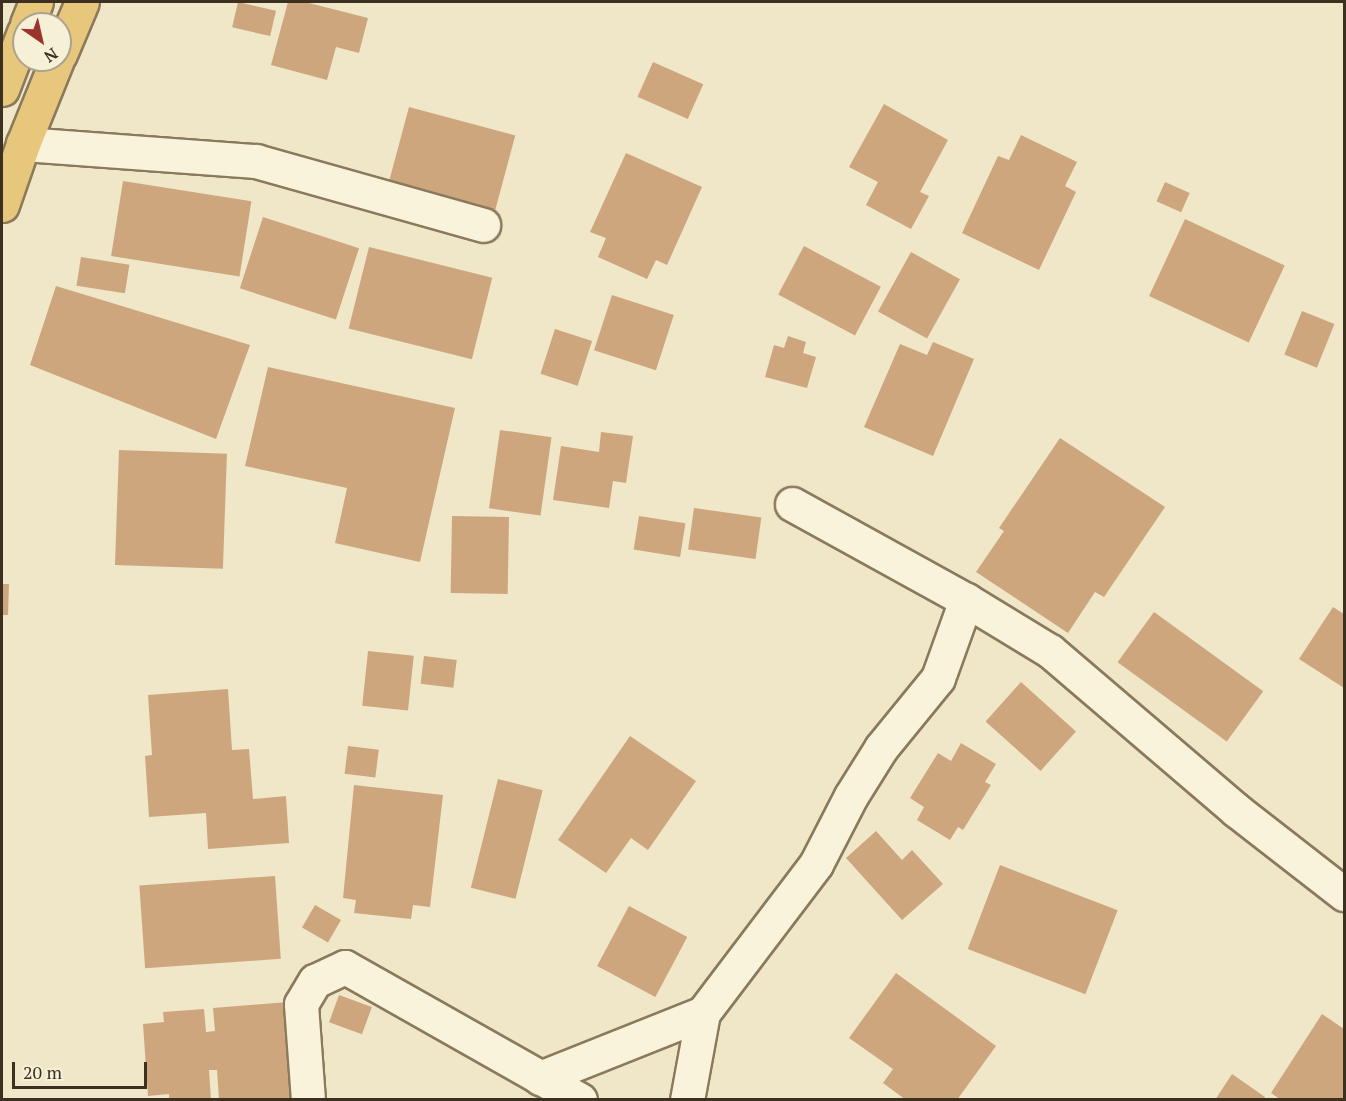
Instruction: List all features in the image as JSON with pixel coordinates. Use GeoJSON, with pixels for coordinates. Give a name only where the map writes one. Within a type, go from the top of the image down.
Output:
{"type":"FeatureCollection","features":[{"type":"Feature","properties":{"kind":"highway"},"geometry":{"type":"LineString","coordinates":[[72,26],[82,2]]}},
{"type":"Feature","properties":{"kind":"highway"},"geometry":{"type":"LineString","coordinates":[[2,89],[12,63]]}},
{"type":"Feature","properties":{"kind":"highway"},"geometry":{"type":"LineString","coordinates":[[2,205],[22,144],[52,72]]}},
{"type":"Feature","properties":{"kind":"street"},"geometry":{"type":"LineString","coordinates":[[22,144],[256,161],[483,225]]}},
{"type":"Feature","properties":{"kind":"street"},"geometry":{"type":"LineString","coordinates":[[792,504],[966,600],[1050,651],[1236,810],[1344,894]]}},
{"type":"Feature","properties":{"kind":"street"},"geometry":{"type":"LineString","coordinates":[[687,1100],[703,1013],[816,864],[851,796],[881,748],[938,678],[966,600]]}},
{"type":"Feature","properties":{"kind":"street"},"geometry":{"type":"LineString","coordinates":[[308,1100],[301,1004],[315,981],[345,967],[580,1100]]}},
{"type":"Feature","properties":{"kind":"street"},"geometry":{"type":"LineString","coordinates":[[540,1078],[703,1013]]}},
{"type":"Feature","properties":{"kind":"building"},"geometry":{"type":"Polygon","coordinates":[[[238,2],[276,11],[270,36],[232,27],[238,2]]]}},
{"type":"Feature","properties":{"kind":"building"},"geometry":{"type":"Polygon","coordinates":[[[288,2],[305,2],[368,18],[359,53],[336,47],[327,80],[271,65],[288,2]]]}},
{"type":"Feature","properties":{"kind":"building"},"geometry":{"type":"Polygon","coordinates":[[[653,62],[703,84],[688,119],[638,97],[653,62]]]}},
{"type":"Feature","properties":{"kind":"building"},"geometry":{"type":"Polygon","coordinates":[[[884,104],[948,140],[920,192],[929,196],[911,229],[866,205],[878,182],[849,167],[884,104]]]}},
{"type":"Feature","properties":{"kind":"building"},"geometry":{"type":"Polygon","coordinates":[[[409,107],[515,135],[493,218],[387,189],[409,107]]]}},
{"type":"Feature","properties":{"kind":"building"},"geometry":{"type":"Polygon","coordinates":[[[1021,135],[1077,162],[1065,186],[1076,192],[1039,270],[962,233],[998,156],[1009,160],[1021,135]]]}},
{"type":"Feature","properties":{"kind":"building"},"geometry":{"type":"Polygon","coordinates":[[[626,153],[702,187],[667,265],[656,260],[647,279],[598,257],[606,238],[590,232],[626,153]]]}},
{"type":"Feature","properties":{"kind":"building"},"geometry":{"type":"Polygon","coordinates":[[[123,181],[251,201],[240,276],[111,256],[123,181]]]}},
{"type":"Feature","properties":{"kind":"building"},"geometry":{"type":"Polygon","coordinates":[[[1165,182],[1190,193],[1181,212],[1156,201],[1165,182]]]}},
{"type":"Feature","properties":{"kind":"building"},"geometry":{"type":"Polygon","coordinates":[[[263,217],[359,248],[336,320],[240,288],[263,217]]]}},
{"type":"Feature","properties":{"kind":"building"},"geometry":{"type":"Polygon","coordinates":[[[1185,219],[1285,265],[1249,343],[1149,296],[1185,219]]]}},
{"type":"Feature","properties":{"kind":"building"},"geometry":{"type":"Polygon","coordinates":[[[804,246],[881,287],[855,335],[778,295],[804,246]]]}},
{"type":"Feature","properties":{"kind":"building"},"geometry":{"type":"Polygon","coordinates":[[[369,247],[492,278],[472,359],[349,329],[369,247]]]}},
{"type":"Feature","properties":{"kind":"building"},"geometry":{"type":"Polygon","coordinates":[[[911,252],[960,279],[927,339],[878,311],[911,252]]]}},
{"type":"Feature","properties":{"kind":"building"},"geometry":{"type":"Polygon","coordinates":[[[81,257],[129,265],[125,293],[76,286],[81,257]]]}},
{"type":"Feature","properties":{"kind":"building"},"geometry":{"type":"Polygon","coordinates":[[[56,286],[250,345],[216,439],[30,365],[56,286]]]}},
{"type":"Feature","properties":{"kind":"building"},"geometry":{"type":"Polygon","coordinates":[[[612,295],[674,315],[656,370],[594,350],[612,295]]]}},
{"type":"Feature","properties":{"kind":"building"},"geometry":{"type":"Polygon","coordinates":[[[1302,311],[1334,324],[1317,368],[1284,355],[1302,311]]]}},
{"type":"Feature","properties":{"kind":"building"},"geometry":{"type":"Polygon","coordinates":[[[555,329],[592,341],[578,386],[540,374],[555,329]]]}},
{"type":"Feature","properties":{"kind":"building"},"geometry":{"type":"Polygon","coordinates":[[[788,336],[806,342],[803,353],[816,357],[807,388],[765,377],[774,345],[784,348],[788,336]]]}},
{"type":"Feature","properties":{"kind":"building"},"geometry":{"type":"Polygon","coordinates":[[[933,342],[974,359],[933,456],[864,427],[900,344],[927,355],[933,342]]]}},
{"type":"Feature","properties":{"kind":"building"},"geometry":{"type":"Polygon","coordinates":[[[268,367],[455,408],[420,562],[335,543],[347,488],[245,466],[268,367]]]}},
{"type":"Feature","properties":{"kind":"building"},"geometry":{"type":"Polygon","coordinates":[[[500,430],[551,437],[540,515],[489,508],[500,430]]]}},
{"type":"Feature","properties":{"kind":"building"},"geometry":{"type":"Polygon","coordinates":[[[601,432],[633,436],[626,483],[613,481],[609,508],[553,500],[561,446],[599,452],[601,432]]]}},
{"type":"Feature","properties":{"kind":"building"},"geometry":{"type":"Polygon","coordinates":[[[1060,438],[1165,507],[1104,597],[1095,592],[1068,633],[976,572],[1004,531],[999,528],[1060,438]]]}},
{"type":"Feature","properties":{"kind":"building"},"geometry":{"type":"Polygon","coordinates":[[[119,450],[227,454],[223,569],[115,565],[119,450]]]}},
{"type":"Feature","properties":{"kind":"building"},"geometry":{"type":"Polygon","coordinates":[[[694,508],[761,517],[755,559],[688,550],[694,508]]]}},
{"type":"Feature","properties":{"kind":"building"},"geometry":{"type":"Polygon","coordinates":[[[452,516],[509,517],[508,594],[451,593],[452,516]]]}},
{"type":"Feature","properties":{"kind":"building"},"geometry":{"type":"Polygon","coordinates":[[[639,516],[685,523],[680,557],[634,550],[639,516]]]}},
{"type":"Feature","properties":{"kind":"building"},"geometry":{"type":"Polygon","coordinates":[[[2,584],[9,584],[8,615],[2,615],[2,584]]]}},
{"type":"Feature","properties":{"kind":"building"},"geometry":{"type":"Polygon","coordinates":[[[1333,607],[1344,614],[1344,688],[1299,659],[1333,607]]]}},
{"type":"Feature","properties":{"kind":"building"},"geometry":{"type":"Polygon","coordinates":[[[1154,612],[1263,691],[1227,742],[1118,662],[1154,612]]]}},
{"type":"Feature","properties":{"kind":"building"},"geometry":{"type":"Polygon","coordinates":[[[368,651],[414,656],[408,711],[362,706],[368,651]]]}},
{"type":"Feature","properties":{"kind":"building"},"geometry":{"type":"Polygon","coordinates":[[[424,656],[457,660],[453,688],[421,684],[424,656]]]}},
{"type":"Feature","properties":{"kind":"building"},"geometry":{"type":"Polygon","coordinates":[[[1021,682],[1076,732],[1041,771],[986,721],[1021,682]]]}},
{"type":"Feature","properties":{"kind":"building"},"geometry":{"type":"Polygon","coordinates":[[[228,689],[232,750],[249,749],[253,799],[286,796],[289,843],[208,849],[206,813],[149,817],[145,756],[152,755],[148,695],[228,689]]]}},
{"type":"Feature","properties":{"kind":"building"},"geometry":{"type":"Polygon","coordinates":[[[630,736],[696,781],[648,850],[631,838],[606,873],[558,840],[630,736]]]}},
{"type":"Feature","properties":{"kind":"building"},"geometry":{"type":"Polygon","coordinates":[[[961,743],[996,764],[985,782],[991,785],[963,830],[958,827],[950,840],[917,820],[924,807],[910,798],[938,753],[951,761],[961,743]]]}},
{"type":"Feature","properties":{"kind":"building"},"geometry":{"type":"Polygon","coordinates":[[[348,746],[379,750],[375,778],[345,774],[348,746]]]}},
{"type":"Feature","properties":{"kind":"building"},"geometry":{"type":"Polygon","coordinates":[[[498,779],[543,790],[516,899],[471,888],[498,779]]]}},
{"type":"Feature","properties":{"kind":"building"},"geometry":{"type":"Polygon","coordinates":[[[354,785],[443,795],[430,907],[413,905],[411,919],[354,913],[356,900],[343,898],[354,785]]]}},
{"type":"Feature","properties":{"kind":"building"},"geometry":{"type":"Polygon","coordinates":[[[876,831],[902,860],[912,850],[943,884],[902,920],[846,858],[876,831]]]}},
{"type":"Feature","properties":{"kind":"building"},"geometry":{"type":"Polygon","coordinates":[[[1000,865],[1118,910],[1085,994],[968,949],[1000,865]]]}},
{"type":"Feature","properties":{"kind":"building"},"geometry":{"type":"Polygon","coordinates":[[[275,876],[281,959],[145,968],[139,885],[275,876]]]}},
{"type":"Feature","properties":{"kind":"building"},"geometry":{"type":"Polygon","coordinates":[[[315,905],[341,920],[328,943],[302,928],[315,905]]]}},
{"type":"Feature","properties":{"kind":"building"},"geometry":{"type":"Polygon","coordinates":[[[629,906],[687,937],[655,997],[597,966],[629,906]]]}},
{"type":"Feature","properties":{"kind":"building"},"geometry":{"type":"Polygon","coordinates":[[[896,973],[996,1046],[957,1100],[906,1100],[883,1083],[893,1069],[849,1038],[896,973]]]}},
{"type":"Feature","properties":{"kind":"building"},"geometry":{"type":"Polygon","coordinates":[[[339,995],[372,1007],[362,1034],[329,1022],[339,995]]]}},
{"type":"Feature","properties":{"kind":"building"},"geometry":{"type":"Polygon","coordinates":[[[288,1002],[294,1098],[219,1100],[217,1070],[209,1070],[211,1100],[169,1100],[169,1094],[148,1096],[143,1024],[164,1022],[163,1012],[204,1009],[206,1032],[215,1031],[213,1008],[288,1002]]]}},
{"type":"Feature","properties":{"kind":"building"},"geometry":{"type":"Polygon","coordinates":[[[1322,1014],[1344,1029],[1344,1100],[1281,1100],[1271,1093],[1322,1014]]]}},
{"type":"Feature","properties":{"kind":"building"},"geometry":{"type":"Polygon","coordinates":[[[1232,1074],[1265,1097],[1264,1100],[1215,1100],[1232,1074]]]}}]}
